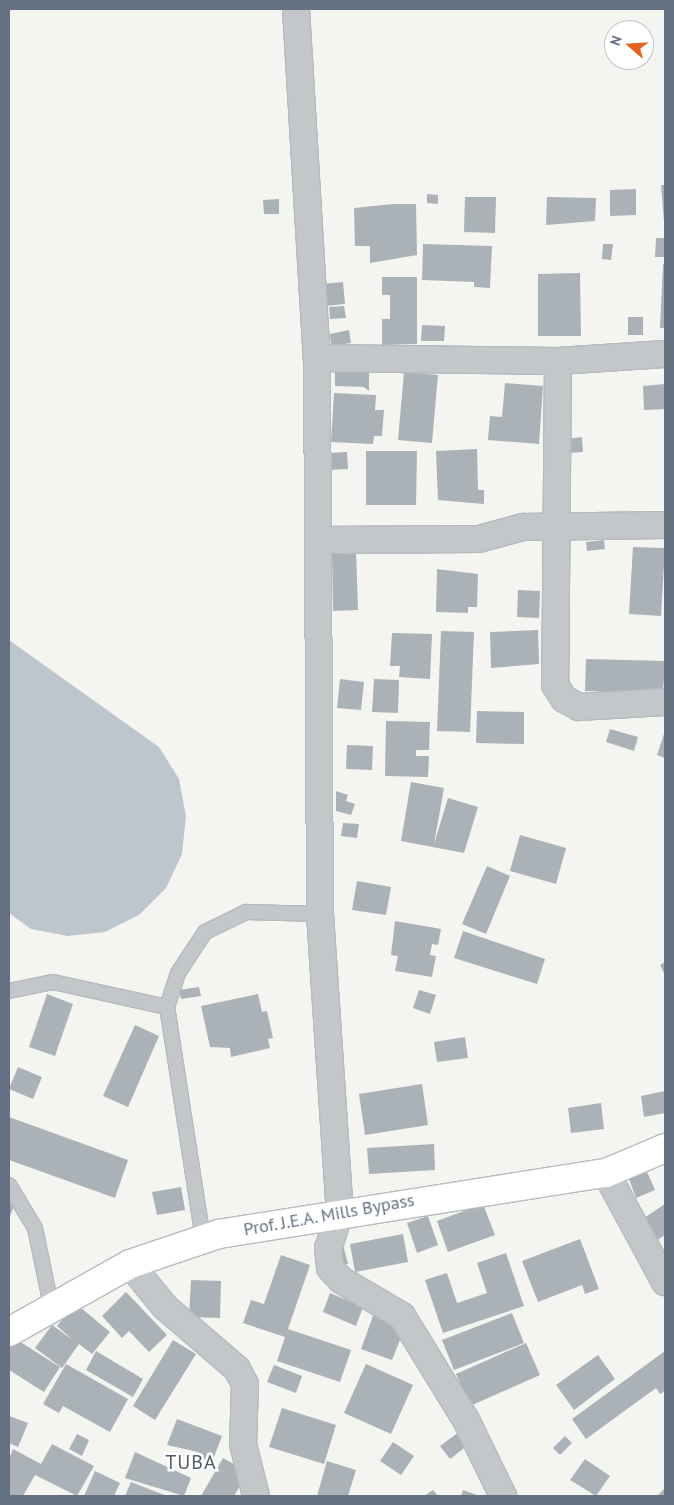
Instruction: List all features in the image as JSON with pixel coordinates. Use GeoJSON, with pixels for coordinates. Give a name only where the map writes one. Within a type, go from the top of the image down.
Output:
{"type":"FeatureCollection","features":[{"type":"Feature","properties":{"kind":"street"},"geometry":{"type":"LineString","coordinates":[[296,9],[317,358],[320,540],[320,914],[340,1212],[328,1248],[330,1268],[341,1280],[402,1316],[466,1420],[503,1496]]}},
{"type":"Feature","properties":{"kind":"street"},"geometry":{"type":"LineString","coordinates":[[317,358],[558,361],[665,354]]}},
{"type":"Feature","properties":{"kind":"street"},"geometry":{"type":"LineString","coordinates":[[558,361],[555,685],[564,699],[579,707],[665,702]]}},
{"type":"Feature","properties":{"kind":"street"},"geometry":{"type":"LineString","coordinates":[[320,540],[479,539],[523,528],[665,525]]}},
{"type":"Feature","properties":{"kind":"street","name":"Prof. J.E.A. Mills Bypass"},"geometry":{"type":"LineString","coordinates":[[9,1332],[51,1305],[130,1264],[203,1239],[340,1212],[606,1173],[665,1148]]}},
{"type":"Feature","properties":{"kind":"street"},"geometry":{"type":"LineString","coordinates":[[606,1173],[665,1282]]}},
{"type":"Feature","properties":{"kind":"street"},"geometry":{"type":"LineString","coordinates":[[130,1264],[165,1307],[238,1370],[245,1384],[242,1444],[256,1496]]}},
{"type":"Feature","properties":{"kind":"lane"},"geometry":{"type":"LineString","coordinates":[[203,1239],[167,1007],[178,973],[205,932],[246,912],[320,914]]}},
{"type":"Feature","properties":{"kind":"lane"},"geometry":{"type":"LineString","coordinates":[[9,991],[53,982],[167,1007]]}},
{"type":"Feature","properties":{"kind":"lane"},"geometry":{"type":"LineString","coordinates":[[9,1185],[35,1228],[51,1305]]}},
{"type":"Feature","properties":{"kind":"shaded area"},"geometry":{"type":"Polygon","coordinates":[[[9,640],[159,747],[179,779],[186,816],[182,854],[166,888],[139,915],[105,932],[68,936],[31,929],[9,913],[9,640]]]}},
{"type":"Feature","properties":{"kind":"building"},"geometry":{"type":"Polygon","coordinates":[[[661,185],[665,185],[665,222],[664,222],[661,185]]]}},
{"type":"Feature","properties":{"kind":"building"},"geometry":{"type":"Polygon","coordinates":[[[636,189],[636,215],[610,216],[610,190],[636,189]]]}},
{"type":"Feature","properties":{"kind":"building"},"geometry":{"type":"Polygon","coordinates":[[[427,194],[438,195],[438,204],[427,203],[427,194]]]}},
{"type":"Feature","properties":{"kind":"building"},"geometry":{"type":"Polygon","coordinates":[[[465,197],[496,197],[495,233],[464,232],[465,197]]]}},
{"type":"Feature","properties":{"kind":"building"},"geometry":{"type":"Polygon","coordinates":[[[547,197],[596,198],[595,221],[546,225],[547,197]]]}},
{"type":"Feature","properties":{"kind":"building"},"geometry":{"type":"Polygon","coordinates":[[[279,199],[279,214],[264,214],[263,200],[279,199]]]}},
{"type":"Feature","properties":{"kind":"building"},"geometry":{"type":"Polygon","coordinates":[[[416,204],[417,255],[370,263],[370,246],[355,246],[354,208],[416,204]]]}},
{"type":"Feature","properties":{"kind":"building"},"geometry":{"type":"Polygon","coordinates":[[[656,238],[665,238],[665,257],[655,257],[656,238]]]}},
{"type":"Feature","properties":{"kind":"building"},"geometry":{"type":"Polygon","coordinates":[[[423,244],[492,246],[490,288],[474,287],[474,282],[422,280],[423,244]]]}},
{"type":"Feature","properties":{"kind":"building"},"geometry":{"type":"Polygon","coordinates":[[[603,244],[613,244],[611,260],[602,259],[603,244]]]}},
{"type":"Feature","properties":{"kind":"building"},"geometry":{"type":"Polygon","coordinates":[[[663,264],[665,264],[665,328],[660,328],[663,264]]]}},
{"type":"Feature","properties":{"kind":"building"},"geometry":{"type":"Polygon","coordinates":[[[580,273],[581,336],[538,336],[538,274],[580,273]]]}},
{"type":"Feature","properties":{"kind":"building"},"geometry":{"type":"Polygon","coordinates":[[[382,277],[417,277],[417,344],[382,345],[382,319],[390,319],[390,295],[382,295],[382,277]]]}},
{"type":"Feature","properties":{"kind":"building"},"geometry":{"type":"Polygon","coordinates":[[[343,282],[345,304],[325,306],[323,284],[343,282]]]}},
{"type":"Feature","properties":{"kind":"building"},"geometry":{"type":"Polygon","coordinates":[[[344,306],[346,318],[330,319],[329,307],[344,306]]]}},
{"type":"Feature","properties":{"kind":"building"},"geometry":{"type":"Polygon","coordinates":[[[628,317],[643,317],[643,335],[628,335],[628,317]]]}},
{"type":"Feature","properties":{"kind":"building"},"geometry":{"type":"Polygon","coordinates":[[[422,325],[445,326],[444,341],[421,341],[422,325]]]}},
{"type":"Feature","properties":{"kind":"building"},"geometry":{"type":"Polygon","coordinates":[[[349,330],[351,343],[331,346],[330,334],[349,330]]]}},
{"type":"Feature","properties":{"kind":"building"},"geometry":{"type":"Polygon","coordinates":[[[335,370],[369,371],[369,391],[364,387],[335,386],[335,370]]]}},
{"type":"Feature","properties":{"kind":"building"},"geometry":{"type":"Polygon","coordinates":[[[404,372],[438,375],[432,443],[398,440],[404,372]]]}},
{"type":"Feature","properties":{"kind":"building"},"geometry":{"type":"Polygon","coordinates":[[[505,383],[543,386],[539,444],[488,440],[490,416],[502,417],[505,383]]]}},
{"type":"Feature","properties":{"kind":"building"},"geometry":{"type":"Polygon","coordinates":[[[665,384],[665,409],[644,410],[643,386],[665,384]]]}},
{"type":"Feature","properties":{"kind":"building"},"geometry":{"type":"Polygon","coordinates":[[[334,393],[376,395],[375,410],[384,410],[382,436],[374,436],[373,444],[331,442],[334,393]]]}},
{"type":"Feature","properties":{"kind":"building"},"geometry":{"type":"Polygon","coordinates":[[[582,437],[583,452],[568,453],[566,439],[582,437]]]}},
{"type":"Feature","properties":{"kind":"building"},"geometry":{"type":"Polygon","coordinates":[[[477,449],[478,490],[484,490],[484,504],[438,500],[436,451],[477,449]]]}},
{"type":"Feature","properties":{"kind":"building"},"geometry":{"type":"Polygon","coordinates":[[[366,451],[417,451],[416,505],[366,505],[366,451]]]}},
{"type":"Feature","properties":{"kind":"building"},"geometry":{"type":"Polygon","coordinates":[[[347,452],[348,469],[329,470],[328,453],[347,452]]]}},
{"type":"Feature","properties":{"kind":"building"},"geometry":{"type":"Polygon","coordinates":[[[604,540],[605,549],[587,551],[586,542],[604,540]]]}},
{"type":"Feature","properties":{"kind":"building"},"geometry":{"type":"Polygon","coordinates":[[[633,547],[665,548],[661,616],[629,614],[633,547]]]}},
{"type":"Feature","properties":{"kind":"building"},"geometry":{"type":"Polygon","coordinates":[[[356,549],[358,610],[333,611],[332,550],[356,549]]]}},
{"type":"Feature","properties":{"kind":"building"},"geometry":{"type":"Polygon","coordinates":[[[437,569],[478,574],[477,607],[468,607],[468,613],[436,612],[437,569]]]}},
{"type":"Feature","properties":{"kind":"building"},"geometry":{"type":"Polygon","coordinates":[[[518,590],[540,591],[539,618],[517,617],[518,590]]]}},
{"type":"Feature","properties":{"kind":"building"},"geometry":{"type":"Polygon","coordinates":[[[538,630],[539,664],[491,668],[490,632],[538,630]]]}},
{"type":"Feature","properties":{"kind":"building"},"geometry":{"type":"Polygon","coordinates":[[[441,631],[474,632],[470,732],[437,731],[441,631]]]}},
{"type":"Feature","properties":{"kind":"building"},"geometry":{"type":"Polygon","coordinates":[[[392,633],[432,634],[430,679],[399,677],[400,666],[390,666],[392,633]]]}},
{"type":"Feature","properties":{"kind":"building"},"geometry":{"type":"Polygon","coordinates":[[[586,659],[665,661],[663,693],[585,691],[586,659]]]}},
{"type":"Feature","properties":{"kind":"building"},"geometry":{"type":"Polygon","coordinates":[[[340,679],[364,682],[361,710],[337,708],[340,679]]]}},
{"type":"Feature","properties":{"kind":"building"},"geometry":{"type":"Polygon","coordinates":[[[374,679],[399,680],[398,713],[372,712],[374,679]]]}},
{"type":"Feature","properties":{"kind":"building"},"geometry":{"type":"Polygon","coordinates":[[[477,711],[524,712],[524,744],[476,743],[477,711]]]}},
{"type":"Feature","properties":{"kind":"building"},"geometry":{"type":"Polygon","coordinates":[[[386,721],[430,722],[429,750],[416,750],[416,756],[429,756],[428,777],[385,776],[386,721]]]}},
{"type":"Feature","properties":{"kind":"building"},"geometry":{"type":"Polygon","coordinates":[[[610,729],[638,737],[634,751],[606,742],[610,729]]]}},
{"type":"Feature","properties":{"kind":"building"},"geometry":{"type":"Polygon","coordinates":[[[665,731],[665,758],[657,755],[665,731]]]}},
{"type":"Feature","properties":{"kind":"building"},"geometry":{"type":"Polygon","coordinates":[[[347,745],[373,746],[372,770],[346,769],[347,745]]]}},
{"type":"Feature","properties":{"kind":"building"},"geometry":{"type":"Polygon","coordinates":[[[411,782],[444,788],[434,844],[448,798],[478,807],[464,853],[401,841],[411,782]]]}},
{"type":"Feature","properties":{"kind":"building"},"geometry":{"type":"Polygon","coordinates":[[[336,791],[348,795],[346,801],[355,804],[351,815],[336,811],[336,791]]]}},
{"type":"Feature","properties":{"kind":"building"},"geometry":{"type":"Polygon","coordinates":[[[343,823],[359,824],[357,838],[341,836],[343,823]]]}},
{"type":"Feature","properties":{"kind":"building"},"geometry":{"type":"Polygon","coordinates":[[[520,835],[566,848],[556,884],[510,871],[520,835]]]}},
{"type":"Feature","properties":{"kind":"building"},"geometry":{"type":"Polygon","coordinates":[[[487,866],[510,876],[486,934],[462,924],[487,866]]]}},
{"type":"Feature","properties":{"kind":"building"},"geometry":{"type":"Polygon","coordinates":[[[357,881],[391,887],[386,915],[352,910],[357,881]]]}},
{"type":"Feature","properties":{"kind":"building"},"geometry":{"type":"Polygon","coordinates":[[[395,921],[441,929],[438,945],[432,944],[430,955],[436,956],[432,977],[395,971],[398,956],[391,955],[395,921]]]}},
{"type":"Feature","properties":{"kind":"building"},"geometry":{"type":"Polygon","coordinates":[[[463,931],[545,959],[537,984],[454,958],[463,931]]]}},
{"type":"Feature","properties":{"kind":"building"},"geometry":{"type":"Polygon","coordinates":[[[665,962],[665,975],[660,965],[665,962]]]}},
{"type":"Feature","properties":{"kind":"building"},"geometry":{"type":"Polygon","coordinates":[[[199,987],[201,996],[181,999],[179,990],[199,987]]]}},
{"type":"Feature","properties":{"kind":"building"},"geometry":{"type":"Polygon","coordinates":[[[419,990],[436,995],[430,1014],[413,1008],[419,990]]]}},
{"type":"Feature","properties":{"kind":"building"},"geometry":{"type":"Polygon","coordinates":[[[47,994],[73,1004],[55,1056],[29,1047],[47,994]]]}},
{"type":"Feature","properties":{"kind":"building"},"geometry":{"type":"Polygon","coordinates":[[[258,994],[262,1012],[267,1011],[273,1038],[268,1039],[270,1048],[231,1057],[230,1048],[210,1047],[201,1006],[258,994]]]}},
{"type":"Feature","properties":{"kind":"building"},"geometry":{"type":"Polygon","coordinates":[[[135,1025],[159,1036],[128,1107],[103,1096],[135,1025]]]}},
{"type":"Feature","properties":{"kind":"building"},"geometry":{"type":"Polygon","coordinates":[[[465,1037],[468,1058],[437,1062],[434,1042],[465,1037]]]}},
{"type":"Feature","properties":{"kind":"building"},"geometry":{"type":"Polygon","coordinates":[[[18,1067],[42,1077],[33,1099],[9,1089],[18,1067]]]}},
{"type":"Feature","properties":{"kind":"building"},"geometry":{"type":"Polygon","coordinates":[[[422,1084],[428,1125],[365,1135],[359,1094],[422,1084]]]}},
{"type":"Feature","properties":{"kind":"building"},"geometry":{"type":"Polygon","coordinates":[[[665,1091],[665,1113],[644,1117],[641,1096],[665,1091]]]}},
{"type":"Feature","properties":{"kind":"building"},"geometry":{"type":"Polygon","coordinates":[[[601,1103],[604,1129],[571,1133],[568,1108],[601,1103]]]}},
{"type":"Feature","properties":{"kind":"building"},"geometry":{"type":"Polygon","coordinates":[[[9,1117],[128,1160],[115,1198],[9,1160],[9,1117]]]}},
{"type":"Feature","properties":{"kind":"building"},"geometry":{"type":"Polygon","coordinates":[[[434,1144],[435,1170],[369,1174],[367,1148],[434,1144]]]}},
{"type":"Feature","properties":{"kind":"building"},"geometry":{"type":"Polygon","coordinates":[[[647,1172],[655,1190],[636,1198],[629,1179],[647,1172]]]}},
{"type":"Feature","properties":{"kind":"building"},"geometry":{"type":"Polygon","coordinates":[[[181,1187],[185,1210],[157,1215],[152,1192],[181,1187]]]}},
{"type":"Feature","properties":{"kind":"building"},"geometry":{"type":"Polygon","coordinates":[[[9,1201],[15,1203],[9,1219],[9,1201]]]}},
{"type":"Feature","properties":{"kind":"building"},"geometry":{"type":"Polygon","coordinates":[[[483,1204],[495,1235],[448,1252],[437,1221],[483,1204]]]}},
{"type":"Feature","properties":{"kind":"building"},"geometry":{"type":"Polygon","coordinates":[[[665,1204],[665,1235],[656,1241],[641,1220],[665,1204]]]}},
{"type":"Feature","properties":{"kind":"building"},"geometry":{"type":"Polygon","coordinates":[[[428,1216],[438,1245],[417,1253],[407,1223],[428,1216]]]}},
{"type":"Feature","properties":{"kind":"building"},"geometry":{"type":"Polygon","coordinates":[[[403,1234],[408,1262],[355,1272],[350,1244],[403,1234]]]}},
{"type":"Feature","properties":{"kind":"building"},"geometry":{"type":"Polygon","coordinates":[[[580,1239],[599,1289],[585,1294],[582,1285],[538,1302],[522,1261],[580,1239]]]}},
{"type":"Feature","properties":{"kind":"building"},"geometry":{"type":"Polygon","coordinates":[[[343,1245],[348,1264],[338,1266],[333,1248],[343,1245]]]}},
{"type":"Feature","properties":{"kind":"building"},"geometry":{"type":"Polygon","coordinates":[[[506,1253],[524,1306],[443,1333],[425,1280],[447,1273],[457,1303],[487,1293],[477,1263],[506,1253]]]}},
{"type":"Feature","properties":{"kind":"building"},"geometry":{"type":"Polygon","coordinates":[[[281,1255],[310,1265],[288,1329],[351,1350],[340,1382],[277,1361],[285,1337],[243,1323],[251,1300],[264,1304],[281,1255]]]}},
{"type":"Feature","properties":{"kind":"building"},"geometry":{"type":"Polygon","coordinates":[[[191,1280],[221,1281],[220,1318],[189,1317],[191,1280]]]}},
{"type":"Feature","properties":{"kind":"building"},"geometry":{"type":"Polygon","coordinates":[[[126,1292],[167,1335],[149,1352],[129,1331],[122,1338],[102,1316],[126,1292]]]}},
{"type":"Feature","properties":{"kind":"building"},"geometry":{"type":"Polygon","coordinates":[[[330,1293],[363,1307],[356,1326],[323,1312],[330,1293]]]}},
{"type":"Feature","properties":{"kind":"building"},"geometry":{"type":"Polygon","coordinates":[[[75,1303],[110,1332],[92,1354],[79,1344],[62,1368],[35,1348],[52,1325],[73,1340],[57,1326],[75,1303]]]}},
{"type":"Feature","properties":{"kind":"building"},"geometry":{"type":"Polygon","coordinates":[[[374,1313],[406,1325],[392,1360],[361,1349],[374,1313]]]}},
{"type":"Feature","properties":{"kind":"building"},"geometry":{"type":"Polygon","coordinates":[[[512,1313],[524,1343],[454,1370],[442,1340],[512,1313]]]}},
{"type":"Feature","properties":{"kind":"building"},"geometry":{"type":"Polygon","coordinates":[[[14,1338],[60,1367],[44,1392],[9,1370],[9,1347],[14,1338]]]}},
{"type":"Feature","properties":{"kind":"building"},"geometry":{"type":"Polygon","coordinates":[[[173,1340],[196,1354],[155,1420],[133,1406],[173,1340]]]}},
{"type":"Feature","properties":{"kind":"building"},"geometry":{"type":"Polygon","coordinates":[[[526,1343],[540,1375],[470,1406],[456,1374],[526,1343]]]}},
{"type":"Feature","properties":{"kind":"building"},"geometry":{"type":"Polygon","coordinates":[[[96,1351],[143,1379],[133,1397],[86,1370],[96,1351]]]}},
{"type":"Feature","properties":{"kind":"building"},"geometry":{"type":"Polygon","coordinates":[[[665,1351],[665,1391],[660,1394],[656,1388],[586,1439],[572,1419],[665,1351]]]}},
{"type":"Feature","properties":{"kind":"building"},"geometry":{"type":"Polygon","coordinates":[[[598,1355],[615,1379],[574,1410],[556,1385],[598,1355]]]}},
{"type":"Feature","properties":{"kind":"building"},"geometry":{"type":"Polygon","coordinates":[[[66,1364],[128,1399],[110,1432],[63,1406],[59,1413],[43,1404],[66,1364]]]}},
{"type":"Feature","properties":{"kind":"building"},"geometry":{"type":"Polygon","coordinates":[[[366,1364],[413,1385],[391,1434],[344,1413],[366,1364]]]}},
{"type":"Feature","properties":{"kind":"building"},"geometry":{"type":"Polygon","coordinates":[[[274,1365],[302,1376],[296,1393],[267,1382],[274,1365]]]}},
{"type":"Feature","properties":{"kind":"building"},"geometry":{"type":"Polygon","coordinates":[[[282,1408],[336,1425],[324,1464],[269,1447],[282,1408]]]}},
{"type":"Feature","properties":{"kind":"building"},"geometry":{"type":"Polygon","coordinates":[[[9,1416],[28,1423],[18,1447],[9,1443],[9,1416]]]}},
{"type":"Feature","properties":{"kind":"building"},"geometry":{"type":"Polygon","coordinates":[[[177,1419],[222,1436],[212,1462],[196,1456],[198,1452],[167,1445],[177,1419]]]}},
{"type":"Feature","properties":{"kind":"building"},"geometry":{"type":"Polygon","coordinates":[[[463,1429],[472,1442],[450,1459],[440,1446],[463,1429]]]}},
{"type":"Feature","properties":{"kind":"building"},"geometry":{"type":"Polygon","coordinates":[[[77,1434],[89,1440],[82,1456],[69,1449],[77,1434]]]}},
{"type":"Feature","properties":{"kind":"building"},"geometry":{"type":"Polygon","coordinates":[[[565,1436],[572,1443],[560,1455],[553,1448],[565,1436]]]}},
{"type":"Feature","properties":{"kind":"building"},"geometry":{"type":"Polygon","coordinates":[[[393,1442],[414,1456],[401,1475],[380,1461],[393,1442]]]}},
{"type":"Feature","properties":{"kind":"building"},"geometry":{"type":"Polygon","coordinates":[[[52,1444],[94,1466],[77,1496],[35,1475],[23,1496],[9,1496],[9,1458],[13,1449],[41,1464],[52,1444]]]}},
{"type":"Feature","properties":{"kind":"building"},"geometry":{"type":"Polygon","coordinates":[[[135,1452],[191,1478],[184,1496],[125,1478],[135,1452]]]}},
{"type":"Feature","properties":{"kind":"building"},"geometry":{"type":"Polygon","coordinates":[[[223,1458],[248,1472],[234,1496],[201,1496],[223,1458]]]}},
{"type":"Feature","properties":{"kind":"building"},"geometry":{"type":"Polygon","coordinates":[[[585,1459],[610,1476],[596,1496],[570,1480],[585,1459]]]}},
{"type":"Feature","properties":{"kind":"building"},"geometry":{"type":"Polygon","coordinates":[[[327,1461],[356,1470],[348,1496],[317,1496],[327,1461]]]}},
{"type":"Feature","properties":{"kind":"building"},"geometry":{"type":"Polygon","coordinates":[[[95,1471],[120,1483],[114,1496],[84,1496],[95,1471]]]}},
{"type":"Feature","properties":{"kind":"building"},"geometry":{"type":"Polygon","coordinates":[[[131,1482],[167,1496],[125,1496],[131,1482]]]}},
{"type":"Feature","properties":{"kind":"building"},"geometry":{"type":"Polygon","coordinates":[[[665,1488],[665,1496],[657,1496],[665,1488]]]}},
{"type":"Feature","properties":{"kind":"building"},"geometry":{"type":"Polygon","coordinates":[[[433,1490],[438,1496],[424,1496],[433,1490]]]}},
{"type":"Feature","properties":{"kind":"building"},"geometry":{"type":"Polygon","coordinates":[[[463,1490],[477,1495],[461,1496],[463,1490]]]}},
{"type":"Feature","properties":{"kind":"district","name":"TUBA"},"geometry":{"type":"Point","coordinates":[191,1462]}}]}
